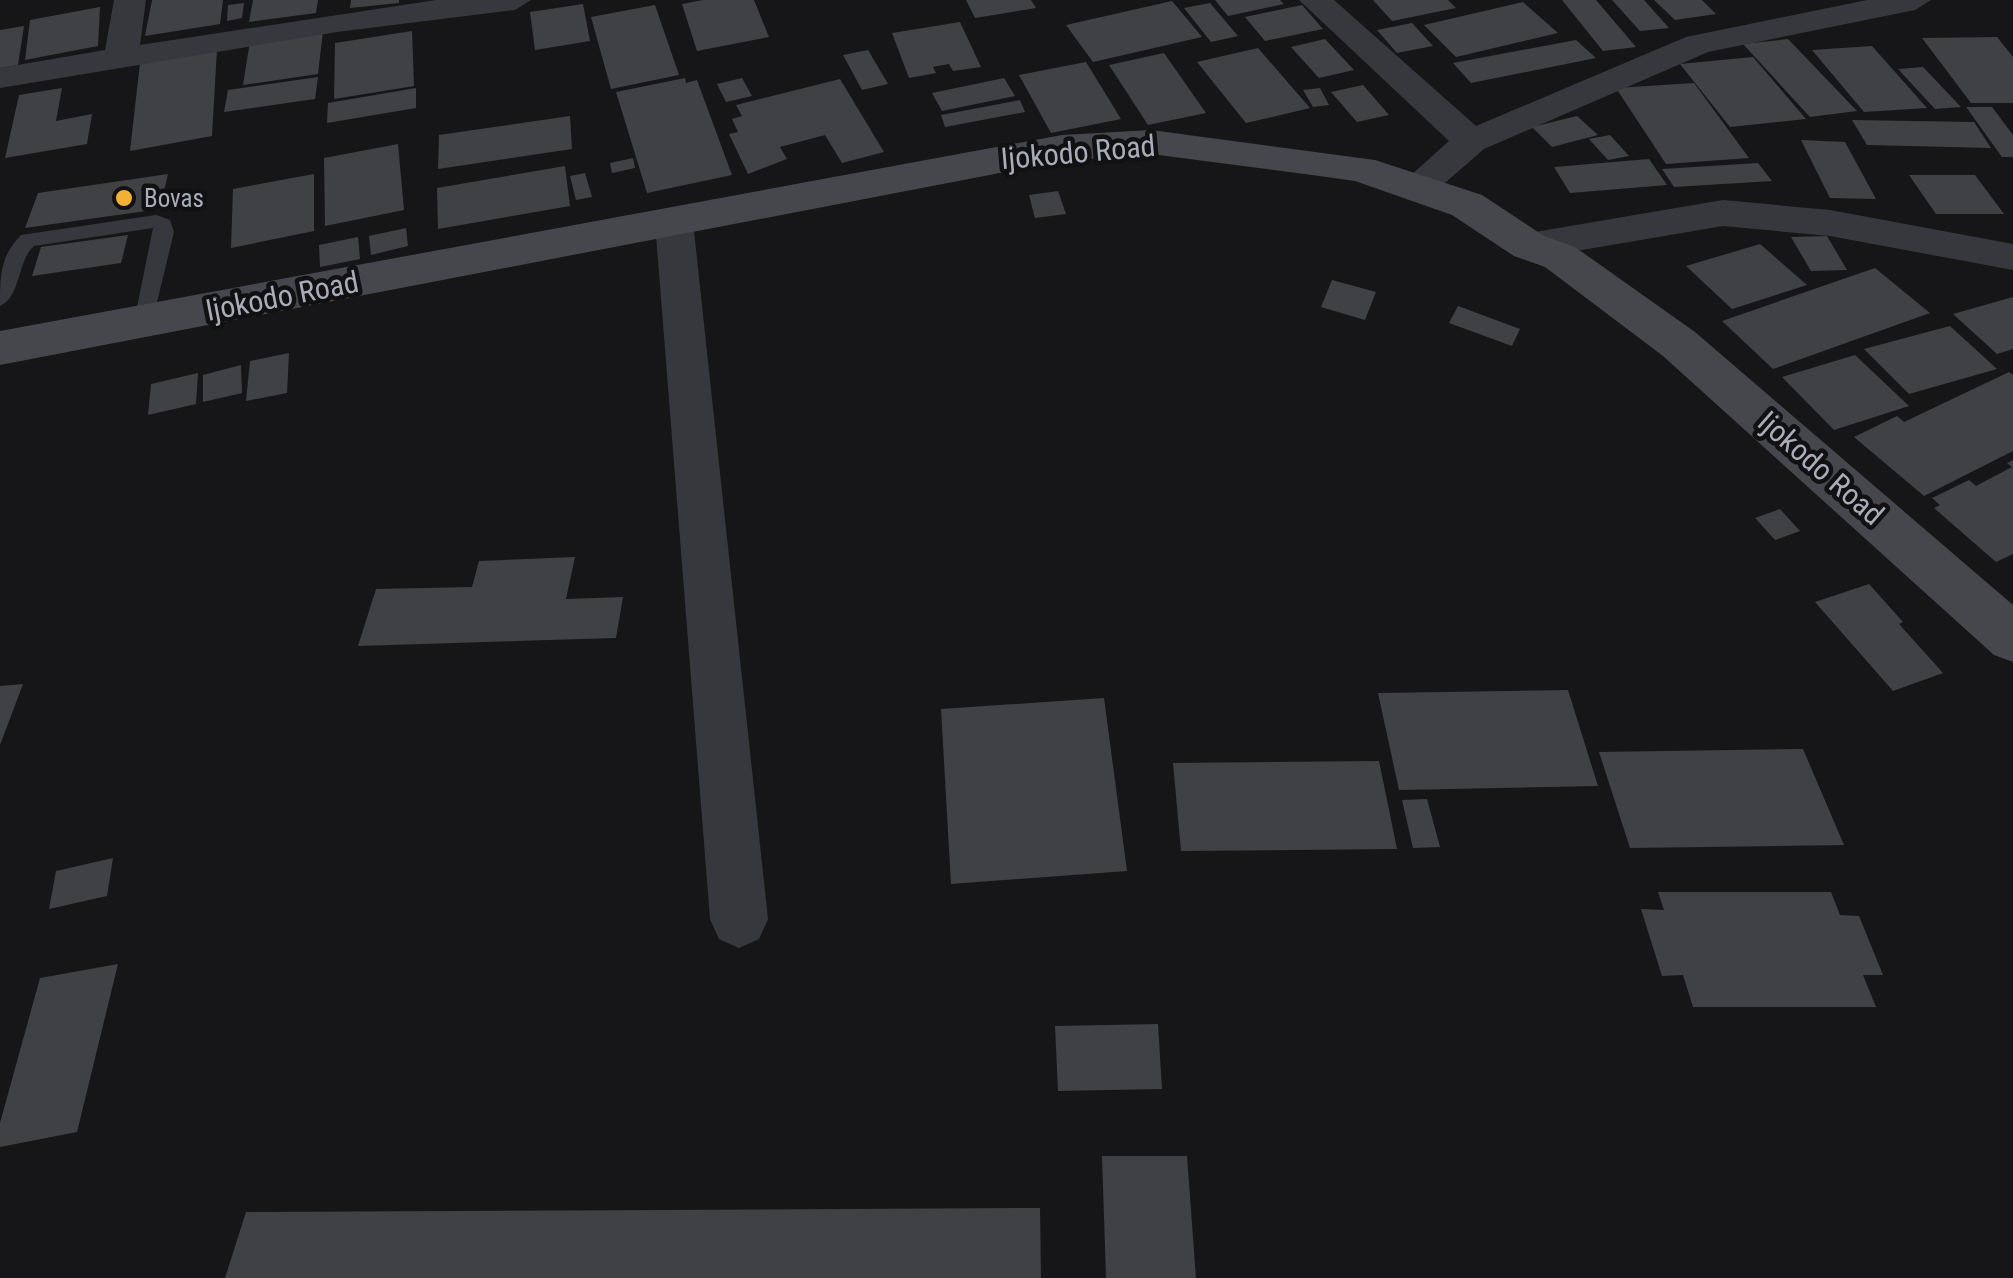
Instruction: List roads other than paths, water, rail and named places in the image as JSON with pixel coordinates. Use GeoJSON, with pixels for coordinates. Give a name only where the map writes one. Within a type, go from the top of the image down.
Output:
{"type":"FeatureCollection","features":[{"type":"Feature","properties":{"kind":"main road","name":"Ijokodo Road"},"geometry":{"type":"LineString","coordinates":[[0,348],[1062,148],[1150,142],[1361,169],[1467,205],[1529,246],[1560,257],[1679,344],[2013,638]]}},
{"type":"Feature","properties":{"kind":"street"},"geometry":{"type":"LineString","coordinates":[[122,59],[130,0]]}},
{"type":"Feature","properties":{"kind":"street"},"geometry":{"type":"LineString","coordinates":[[0,78],[338,22],[515,0]]}},
{"type":"Feature","properties":{"kind":"street"},"geometry":{"type":"LineString","coordinates":[[1315,0],[1471,141]]}},
{"type":"Feature","properties":{"kind":"street"},"geometry":{"type":"LineString","coordinates":[[1418,186],[1471,141],[1698,44],[1915,0]]}},
{"type":"Feature","properties":{"kind":"street"},"geometry":{"type":"LineString","coordinates":[[1529,246],[1723,213],[1830,224],[2013,257]]}},
{"type":"Feature","properties":{"kind":"street"},"geometry":{"type":"LineString","coordinates":[[674,222],[739,919]]}},
{"type":"Feature","properties":{"kind":"lane"},"geometry":{"type":"LineString","coordinates":[[0,300],[16,251],[28,240],[156,221],[163,225],[164,232],[144,322]]}},
{"type":"Feature","properties":{"kind":"place","name":"Bovas"},"geometry":{"type":"Point","coordinates":[124,198]}}]}
